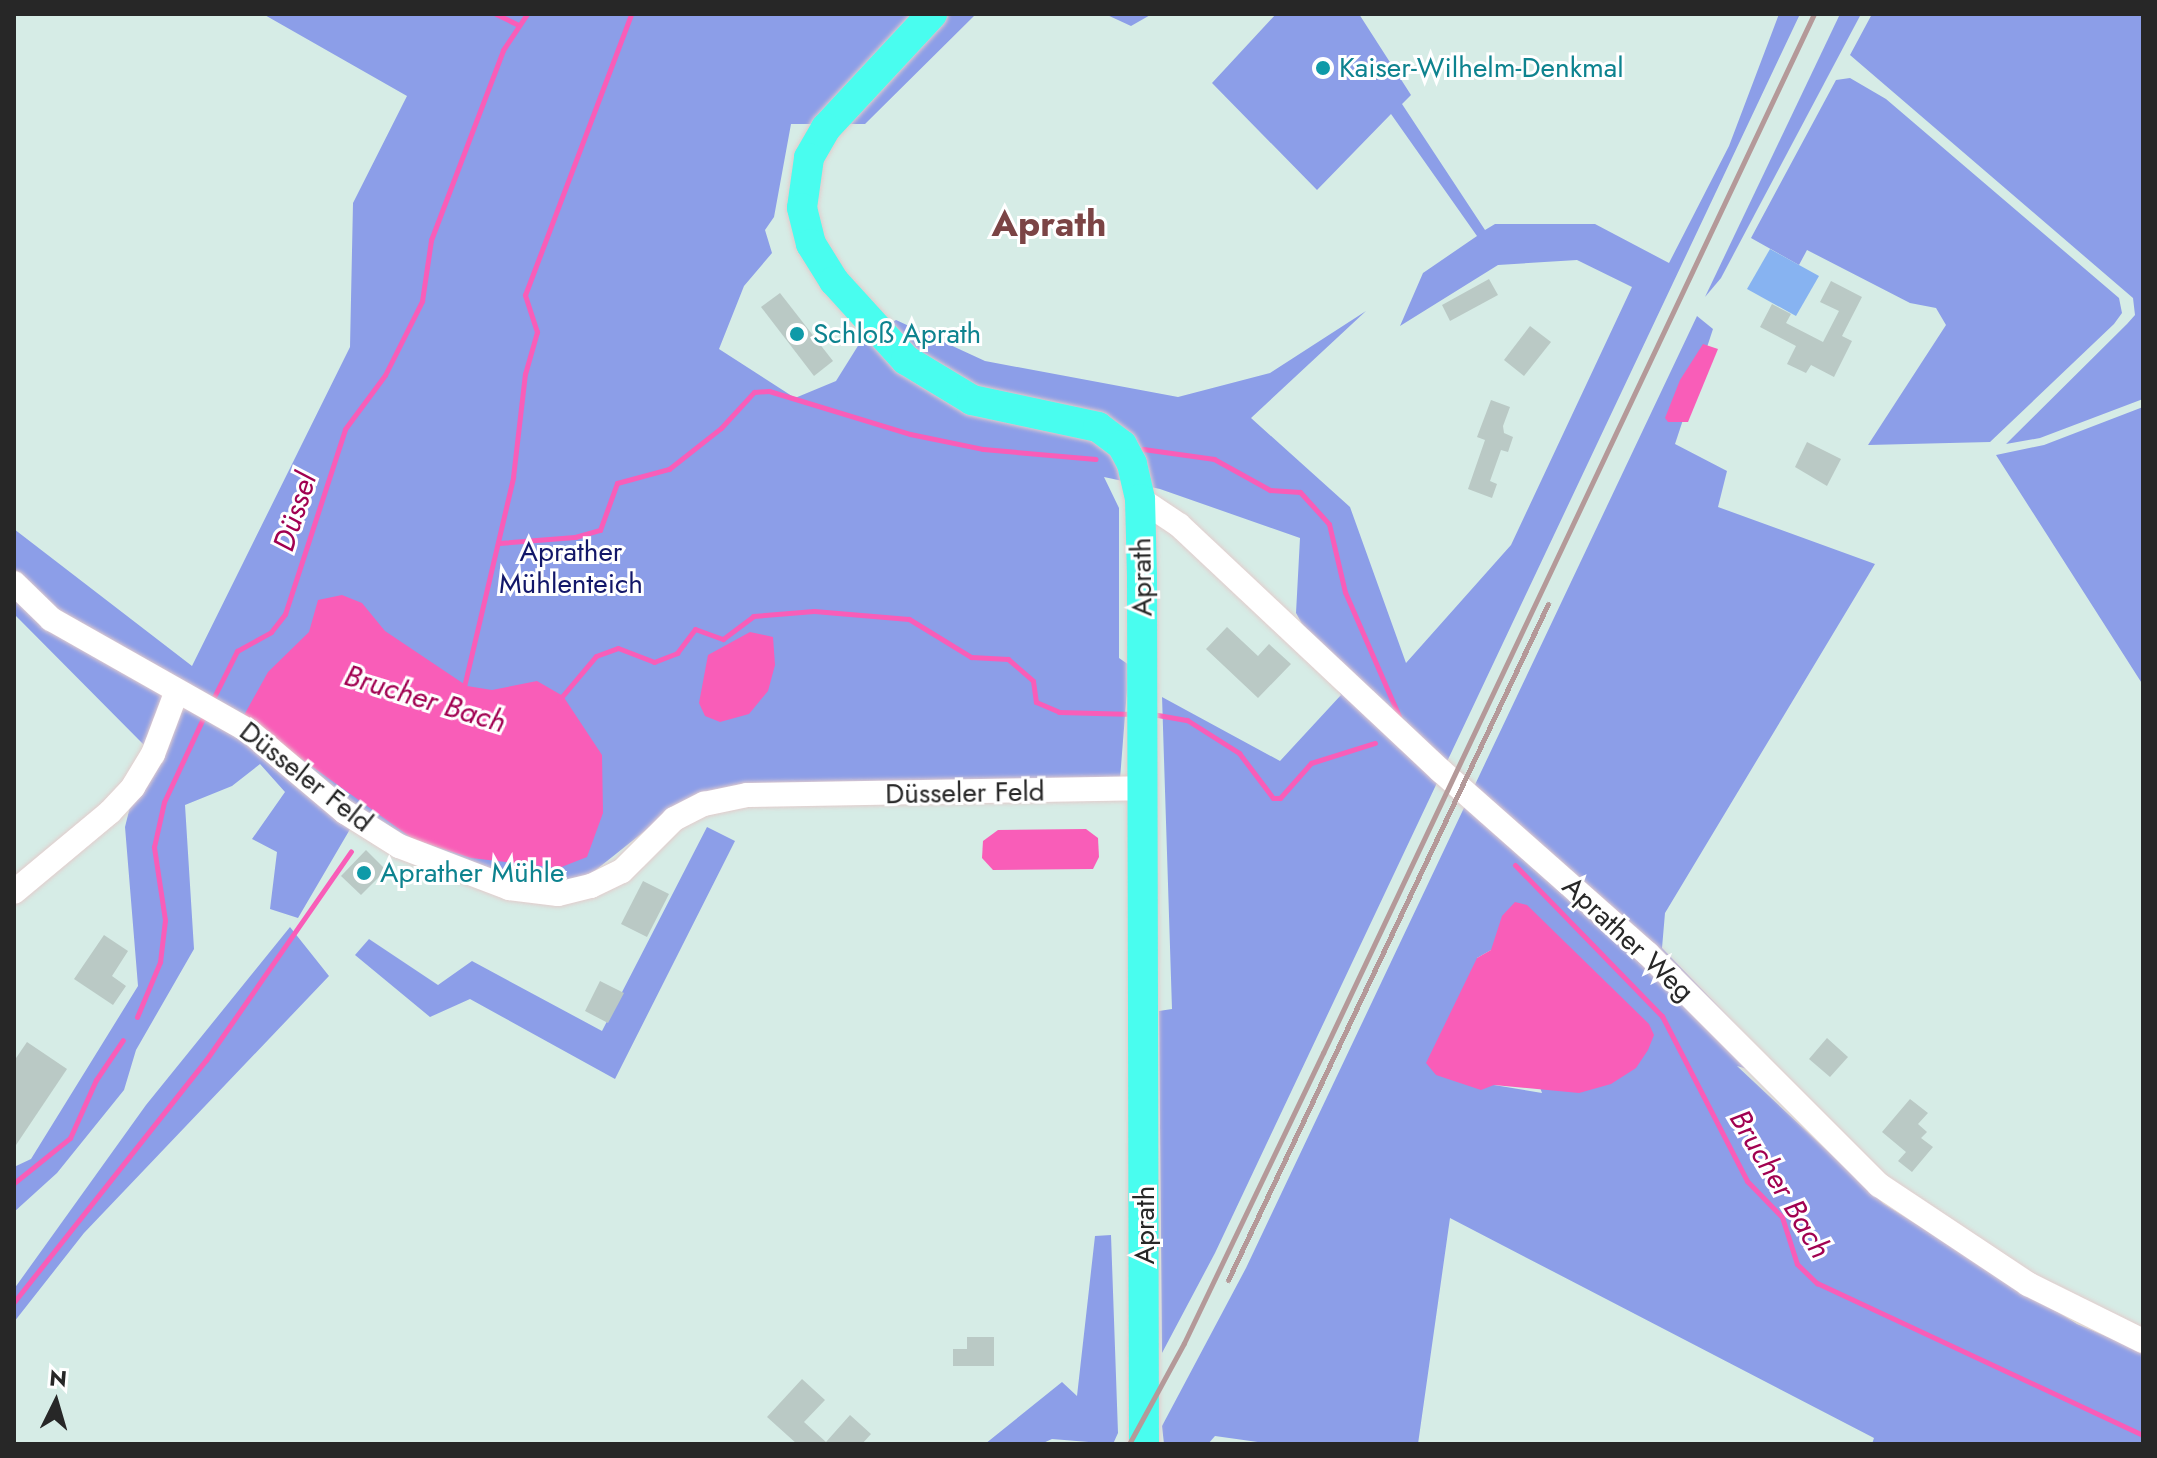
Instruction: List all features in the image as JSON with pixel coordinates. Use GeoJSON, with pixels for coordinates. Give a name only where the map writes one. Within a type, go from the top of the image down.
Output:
{"type":"FeatureCollection","features":[{"type":"Feature","properties":{"kind":"main road","name":"Aprath"},"geometry":{"type":"LineString","coordinates":[[932,14],[826,128],[809,158],[802,208],[811,244],[867,323],[940,384],[1005,410],[1078,421],[1112,435],[1132,464],[1140,499],[1143,694],[1144,1444]]}},
{"type":"Feature","properties":{"kind":"street","name":"Aprather Weg"},"geometry":{"type":"LineString","coordinates":[[1140,499],[1179,525],[1441,771],[1648,954],[1879,1185],[2028,1284],[2143,1341]]}},
{"type":"Feature","properties":{"kind":"street","name":"Düsseler Feld"},"geometry":{"type":"LineString","coordinates":[[14,583],[51,619],[183,696],[229,718],[345,812],[399,846],[472,878],[558,894],[591,886],[622,871],[674,819],[704,804],[747,795],[1143,788]]}},
{"type":"Feature","properties":{"kind":"street"},"geometry":{"type":"LineString","coordinates":[[14,892],[133,787],[183,696]]}},
{"type":"Feature","properties":{"kind":"green space"},"geometry":{"type":"Polygon","coordinates":[[[263,14],[976,14],[865,124],[791,124],[774,217],[765,230],[772,253],[744,286],[719,349],[795,398],[836,381],[861,341],[896,320],[985,361],[1178,397],[1270,373],[1366,311],[1251,418],[1350,507],[1406,663],[1511,545],[1632,287],[1577,260],[1498,265],[1400,326],[1423,273],[1477,236],[1391,114],[1317,190],[1212,83],[1276,14],[1359,14],[1411,95],[1402,104],[1485,230],[1495,224],[1595,224],[1669,263],[1729,146],[1779,14],[1800,14],[1215,1253],[1162,1353],[1159,1011],[1172,1009],[1162,697],[1280,761],[1341,695],[1296,613],[1300,538],[1160,489],[1104,477],[1119,508],[1119,658],[1129,665],[1120,779],[697,800],[656,822],[587,877],[529,890],[356,819],[298,918],[270,909],[277,852],[252,839],[285,792],[260,764],[232,786],[185,805],[194,949],[136,1050],[124,1090],[57,1173],[14,1212],[14,1167],[31,1159],[138,986],[125,827],[145,746],[14,614],[14,529],[192,666],[350,347],[353,203],[407,96],[263,14]]]}},
{"type":"Feature","properties":{"kind":"green space"},"geometry":{"type":"Polygon","coordinates":[[[1105,14],[1152,14],[1131,26],[1105,14]]]}},
{"type":"Feature","properties":{"kind":"green space"},"geometry":{"type":"Polygon","coordinates":[[[1840,14],[1861,14],[1721,278],[1705,297],[1840,14]]]}},
{"type":"Feature","properties":{"kind":"green space"},"geometry":{"type":"Polygon","coordinates":[[[1872,14],[2143,14],[2143,399],[2040,438],[2006,444],[2135,315],[2133,298],[1850,55],[1872,14]]]}},
{"type":"Feature","properties":{"kind":"green space"},"geometry":{"type":"Polygon","coordinates":[[[1850,78],[1886,99],[2119,298],[2122,313],[2114,324],[1990,442],[1868,445],[1946,325],[1936,308],[1910,303],[1807,250],[1799,265],[1751,238],[1836,80],[1850,78]]]}},
{"type":"Feature","properties":{"kind":"green space"},"geometry":{"type":"Polygon","coordinates":[[[1697,316],[1713,329],[1675,444],[1727,471],[1718,507],[1875,564],[1665,913],[1662,948],[1791,1082],[1737,1066],[1884,1204],[2077,1324],[2143,1352],[2143,1444],[1872,1444],[1874,1438],[1450,1218],[1418,1444],[1272,1444],[1215,1436],[1208,1444],[1164,1444],[1162,1426],[1246,1268],[1697,316]],[[1491,950],[1477,958],[1494,1085],[1542,1093],[1491,950]]]}},
{"type":"Feature","properties":{"kind":"green space"},"geometry":{"type":"Polygon","coordinates":[[[2143,407],[2143,685],[1996,455],[2044,445],[2143,407]]]}},
{"type":"Feature","properties":{"kind":"green space"},"geometry":{"type":"Polygon","coordinates":[[[707,827],[735,841],[615,1079],[470,999],[430,1017],[355,955],[369,939],[438,985],[472,961],[602,1031],[707,827]]]}},
{"type":"Feature","properties":{"kind":"green space"},"geometry":{"type":"Polygon","coordinates":[[[290,927],[329,976],[84,1233],[14,1322],[14,1289],[146,1105],[290,927]]]}},
{"type":"Feature","properties":{"kind":"green space"},"geometry":{"type":"Polygon","coordinates":[[[1111,1235],[1118,1433],[1113,1444],[1052,1439],[1041,1444],[985,1444],[1062,1382],[1077,1396],[1095,1236],[1111,1235]]]}},
{"type":"Feature","properties":{"kind":"shaded area"},"geometry":{"type":"Polygon","coordinates":[[[1770,249],[1819,276],[1796,316],[1747,289],[1770,249]]]}},
{"type":"Feature","properties":{"kind":"water"},"geometry":{"type":"Polygon","coordinates":[[[1703,344],[1718,349],[1688,422],[1668,422],[1665,418],[1680,380],[1703,344]]]}},
{"type":"Feature","properties":{"kind":"water","name":"Aprather Mühlenteich"},"geometry":{"type":"Polygon","coordinates":[[[342,595],[362,603],[385,631],[467,686],[492,690],[537,681],[563,696],[602,755],[603,813],[587,857],[559,868],[471,858],[413,839],[243,717],[268,672],[309,632],[318,600],[342,595]]]}},
{"type":"Feature","properties":{"kind":"water"},"geometry":{"type":"Polygon","coordinates":[[[750,632],[773,637],[775,665],[768,691],[749,714],[720,722],[705,716],[699,703],[708,655],[750,632]]]}},
{"type":"Feature","properties":{"kind":"water"},"geometry":{"type":"Polygon","coordinates":[[[1086,829],[1098,838],[1099,857],[1093,869],[993,870],[982,858],[983,841],[998,830],[1086,829]]]}},
{"type":"Feature","properties":{"kind":"water"},"geometry":{"type":"Polygon","coordinates":[[[1515,902],[1527,905],[1649,1024],[1654,1035],[1648,1050],[1636,1068],[1611,1084],[1579,1093],[1494,1085],[1481,1090],[1436,1075],[1426,1063],[1477,958],[1491,950],[1502,916],[1515,902]]]}},
{"type":"Feature","properties":{"kind":"building"},"geometry":{"type":"Polygon","coordinates":[[[1489,279],[1498,295],[1450,321],[1442,305],[1489,279]]]}},
{"type":"Feature","properties":{"kind":"building"},"geometry":{"type":"Polygon","coordinates":[[[1831,281],[1862,297],[1842,336],[1852,341],[1834,377],[1811,365],[1806,373],[1787,364],[1796,346],[1760,327],[1772,304],[1791,314],[1786,323],[1823,342],[1839,311],[1820,302],[1831,281]]]}},
{"type":"Feature","properties":{"kind":"building","name":"Schloß Aprath"},"geometry":{"type":"Polygon","coordinates":[[[780,293],[833,361],[814,376],[761,307],[780,293]]]}},
{"type":"Feature","properties":{"kind":"building"},"geometry":{"type":"Polygon","coordinates":[[[1530,326],[1551,342],[1524,376],[1504,360],[1530,326]]]}},
{"type":"Feature","properties":{"kind":"building"},"geometry":{"type":"Polygon","coordinates":[[[1491,400],[1510,407],[1503,426],[1504,433],[1513,437],[1508,452],[1501,450],[1490,481],[1497,484],[1492,498],[1468,489],[1485,440],[1477,437],[1491,400]]]}},
{"type":"Feature","properties":{"kind":"building"},"geometry":{"type":"Polygon","coordinates":[[[1807,442],[1841,459],[1827,486],[1795,467],[1807,442]]]}},
{"type":"Feature","properties":{"kind":"building"},"geometry":{"type":"Polygon","coordinates":[[[1227,627],[1258,656],[1269,644],[1291,664],[1258,698],[1206,649],[1227,627]]]}},
{"type":"Feature","properties":{"kind":"building","name":"Aprather Mühle"},"geometry":{"type":"Polygon","coordinates":[[[366,850],[386,870],[361,895],[341,876],[366,850]]]}},
{"type":"Feature","properties":{"kind":"building"},"geometry":{"type":"Polygon","coordinates":[[[643,881],[669,894],[647,937],[621,924],[643,881]]]}},
{"type":"Feature","properties":{"kind":"building"},"geometry":{"type":"Polygon","coordinates":[[[104,935],[128,951],[112,976],[126,986],[113,1005],[74,979],[104,935]]]}},
{"type":"Feature","properties":{"kind":"building"},"geometry":{"type":"Polygon","coordinates":[[[600,981],[624,993],[608,1023],[585,1011],[600,981]]]}},
{"type":"Feature","properties":{"kind":"building"},"geometry":{"type":"Polygon","coordinates":[[[1827,1038],[1848,1057],[1830,1077],[1809,1059],[1827,1038]]]}},
{"type":"Feature","properties":{"kind":"building"},"geometry":{"type":"Polygon","coordinates":[[[27,1042],[67,1069],[14,1148],[14,1061],[27,1042]]]}},
{"type":"Feature","properties":{"kind":"building"},"geometry":{"type":"Polygon","coordinates":[[[1910,1099],[1928,1113],[1918,1124],[1927,1132],[1921,1138],[1933,1147],[1912,1172],[1898,1161],[1906,1152],[1882,1132],[1910,1099]]]}},
{"type":"Feature","properties":{"kind":"building"},"geometry":{"type":"Polygon","coordinates":[[[967,1337],[994,1337],[994,1366],[953,1366],[953,1349],[967,1349],[967,1337]]]}},
{"type":"Feature","properties":{"kind":"building"},"geometry":{"type":"Polygon","coordinates":[[[802,1379],[825,1400],[804,1422],[826,1442],[850,1415],[871,1434],[862,1444],[797,1444],[767,1417],[802,1379]]]}},
{"type":"Feature","properties":{"kind":"waterway"},"geometry":{"type":"LineString","coordinates":[[496,14],[519,25]]}},
{"type":"Feature","properties":{"kind":"waterway","name":"Düssel"},"geometry":{"type":"LineString","coordinates":[[212,701],[237,651],[271,632],[285,614],[345,429],[385,375],[422,301],[431,240],[503,50],[527,14]]}},
{"type":"Feature","properties":{"kind":"waterway"},"geometry":{"type":"LineString","coordinates":[[463,691],[513,477],[525,374],[537,332],[525,295],[631,14]]}},
{"type":"Feature","properties":{"kind":"waterway"},"geometry":{"type":"LineString","coordinates":[[499,543],[575,537],[600,530],[617,483],[669,469],[721,428],[754,392],[769,391],[910,434],[983,449],[1096,459]]}},
{"type":"Feature","properties":{"kind":"waterway"},"geometry":{"type":"LineString","coordinates":[[1143,449],[1214,459],[1270,490],[1300,492],[1329,524],[1345,592],[1399,716]]}},
{"type":"Feature","properties":{"kind":"waterway","name":"Brucher Bach"},"geometry":{"type":"LineString","coordinates":[[559,700],[596,656],[618,648],[654,662],[677,653],[695,629],[723,639],[753,616],[814,611],[909,619],[971,657],[1008,659],[1033,681],[1036,702],[1059,712],[1134,714]]}},
{"type":"Feature","properties":{"kind":"waterway","name":"Düssel"},"geometry":{"type":"LineString","coordinates":[[137,1017],[160,962],[165,920],[154,847],[164,802],[205,714]]}},
{"type":"Feature","properties":{"kind":"waterway","name":"Brucher Bach"},"geometry":{"type":"LineString","coordinates":[[1152,714],[1187,720],[1239,753],[1273,798],[1280,798],[1311,763],[1375,743]]}},
{"type":"Feature","properties":{"kind":"waterway"},"geometry":{"type":"LineString","coordinates":[[14,1302],[206,1060],[351,851]]}},
{"type":"Feature","properties":{"kind":"waterway","name":"Brucher Bach"},"geometry":{"type":"LineString","coordinates":[[1515,865],[1662,1016],[1747,1181],[1782,1217],[1797,1264],[1817,1283],[2143,1435]]}},
{"type":"Feature","properties":{"kind":"waterway","name":"Düssel"},"geometry":{"type":"LineString","coordinates":[[14,1183],[70,1138],[96,1080],[123,1040]]}},
{"type":"Feature","properties":{"kind":"railway"},"geometry":{"type":"LineString","coordinates":[[1129,1444],[1184,1343],[1323,1053],[1814,14]]}},
{"type":"Feature","properties":{"kind":"railway"},"geometry":{"type":"LineString","coordinates":[[1228,1280],[1548,604]]}},
{"type":"Feature","properties":{"kind":"place","name":"Kaiser-Wilhelm-Denkmal"},"geometry":{"type":"Point","coordinates":[1323,68]}},
{"type":"Feature","properties":{"kind":"place","name":"Schloß Aprath"},"geometry":{"type":"Point","coordinates":[797,334]}},
{"type":"Feature","properties":{"kind":"place","name":"Aprather Mühle"},"geometry":{"type":"Point","coordinates":[364,873]}},
{"type":"Feature","properties":{"kind":"district","name":"Aprath"},"geometry":{"type":"Point","coordinates":[1049,224]}}]}
